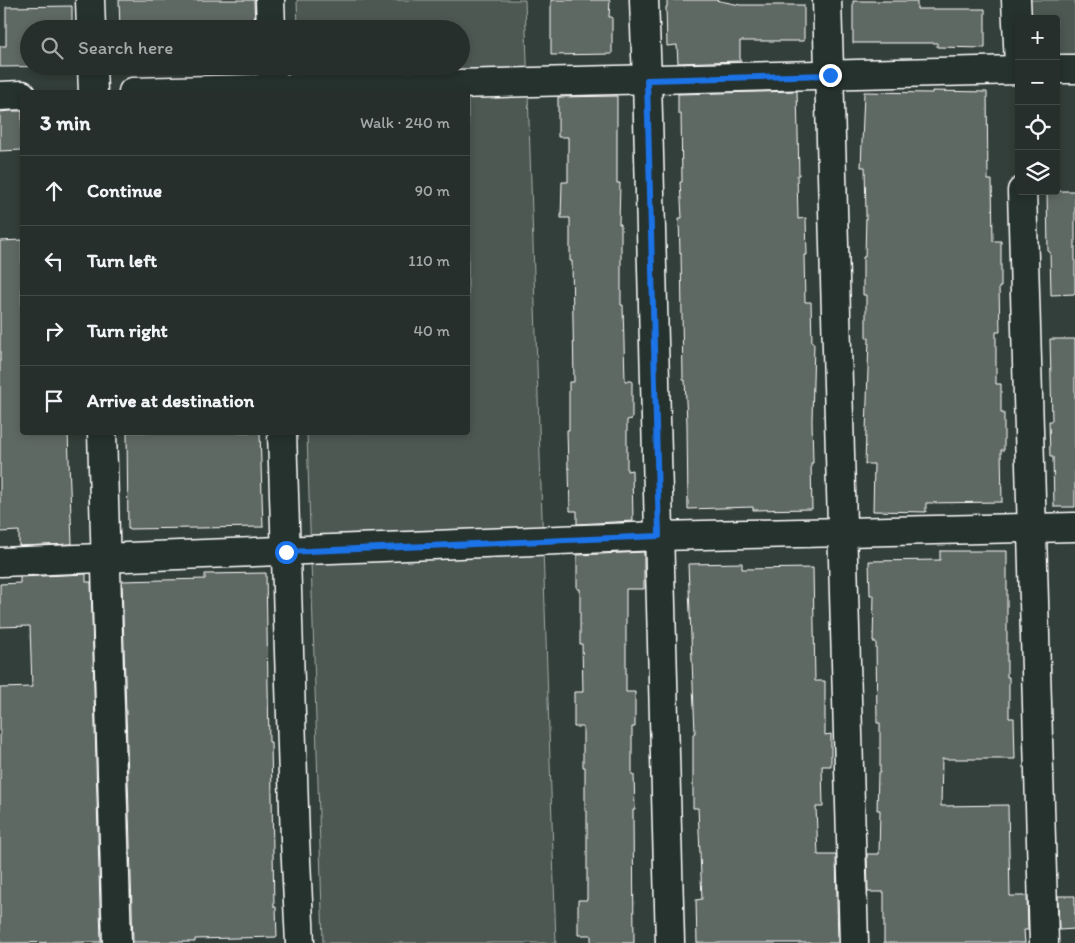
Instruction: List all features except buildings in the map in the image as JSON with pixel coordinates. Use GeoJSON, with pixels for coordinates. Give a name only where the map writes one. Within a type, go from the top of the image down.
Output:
{"type":"FeatureCollection","features":[{"type":"Feature","properties":{"kind":"street"},"geometry":{"type":"LineString","coordinates":[[90,0],[91,20]]}},
{"type":"Feature","properties":{"kind":"street"},"geometry":{"type":"LineString","coordinates":[[270,0],[271,20]]}},
{"type":"Feature","properties":{"kind":"street"},"geometry":{"type":"LineString","coordinates":[[644,0],[670,943]]}},
{"type":"Feature","properties":{"kind":"street"},"geometry":{"type":"LineString","coordinates":[[827,0],[854,943]]}},
{"type":"Feature","properties":{"kind":"street"},"geometry":{"type":"LineString","coordinates":[[1016,0],[1019,60]]}},
{"type":"Feature","properties":{"kind":"street"},"geometry":{"type":"LineString","coordinates":[[1060,69],[1075,69]]}},
{"type":"Feature","properties":{"kind":"street"},"geometry":{"type":"LineString","coordinates":[[164,90],[272,83],[647,80],[1015,70]]}},
{"type":"Feature","properties":{"kind":"street"},"geometry":{"type":"LineString","coordinates":[[92,75],[93,90]]}},
{"type":"Feature","properties":{"kind":"street"},"geometry":{"type":"LineString","coordinates":[[0,96],[20,95]]}},
{"type":"Feature","properties":{"kind":"street"},"geometry":{"type":"LineString","coordinates":[[1022,195],[1044,943]]}},
{"type":"Feature","properties":{"kind":"street"},"geometry":{"type":"LineString","coordinates":[[102,435],[117,943]]}},
{"type":"Feature","properties":{"kind":"street"},"geometry":{"type":"LineString","coordinates":[[282,435],[300,943]]}},
{"type":"Feature","properties":{"kind":"street"},"geometry":{"type":"LineString","coordinates":[[0,562],[659,536],[1075,527]]}},
{"type":"Feature","properties":{"kind":"shaded area"},"geometry":{"type":"Polygon","coordinates":[[[297,0],[525,0],[556,943],[323,943],[307,435],[470,435],[470,90],[300,90],[299,75],[470,75],[470,20],[298,20],[297,0]]]}},
{"type":"Feature","properties":{"kind":"shaded area"},"geometry":{"type":"Polygon","coordinates":[[[1027,0],[1075,0],[1075,55],[1060,55],[1060,15],[1028,15],[1027,0]]]}},
{"type":"Feature","properties":{"kind":"route"},"geometry":{"type":"LineString","coordinates":[[286,552],[659,536],[647,80],[830,75]]}}]}
